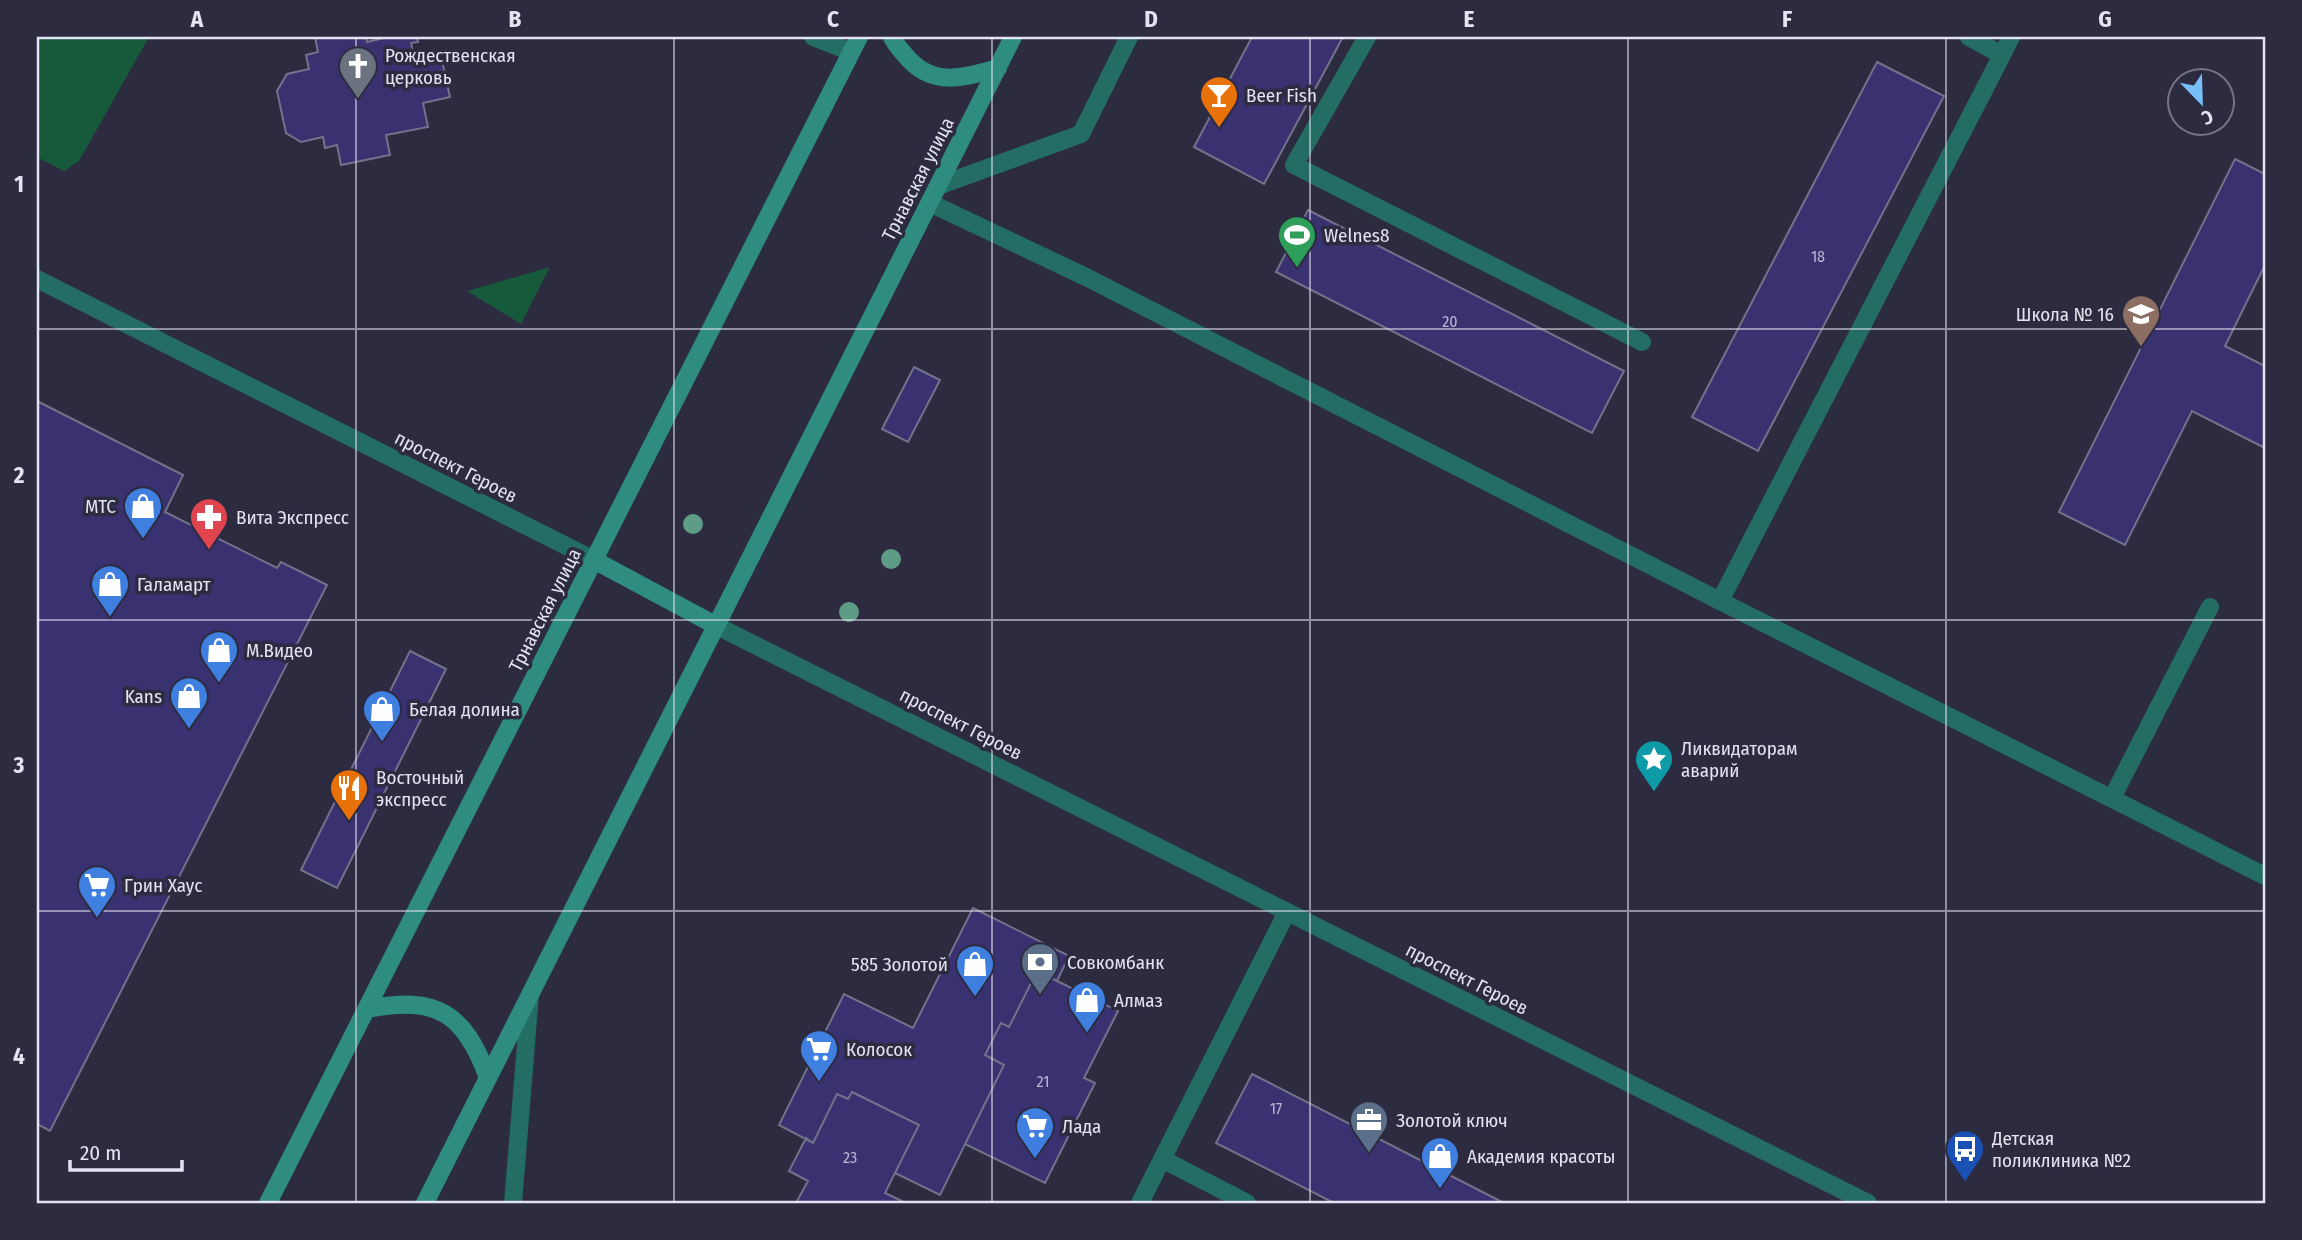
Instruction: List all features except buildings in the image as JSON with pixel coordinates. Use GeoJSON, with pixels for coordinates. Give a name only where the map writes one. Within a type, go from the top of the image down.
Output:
{"type":"FeatureCollection","features":[{"type":"Feature","properties":{"kind":"main road"},"geometry":{"type":"LineString","coordinates":[[892,37],[915,68],[937,77],[961,79],[998,68]]}},
{"type":"Feature","properties":{"kind":"main road","name":"Трнавская улица"},"geometry":{"type":"LineString","coordinates":[[425,1203],[1013,37]]}},
{"type":"Feature","properties":{"kind":"main road","name":"Трнавская улица"},"geometry":{"type":"LineString","coordinates":[[268,1203],[855,44]]}},
{"type":"Feature","properties":{"kind":"main road","name":"проспект Героев"},"geometry":{"type":"LineString","coordinates":[[594,560],[715,625]]}},
{"type":"Feature","properties":{"kind":"main road"},"geometry":{"type":"LineString","coordinates":[[368,1009],[397,1003],[421,1004],[444,1012],[461,1027],[478,1049],[488,1078]]}},
{"type":"Feature","properties":{"kind":"street"},"geometry":{"type":"LineString","coordinates":[[813,37],[855,44]]}},
{"type":"Feature","properties":{"kind":"street"},"geometry":{"type":"LineString","coordinates":[[934,195],[1081,134],[1129,37]]}},
{"type":"Feature","properties":{"kind":"street"},"geometry":{"type":"LineString","coordinates":[[1367,37],[1294,165],[1642,342]]}},
{"type":"Feature","properties":{"kind":"street"},"geometry":{"type":"LineString","coordinates":[[1969,37],[2002,55]]}},
{"type":"Feature","properties":{"kind":"street"},"geometry":{"type":"LineString","coordinates":[[1720,601],[2011,37]]}},
{"type":"Feature","properties":{"kind":"street"},"geometry":{"type":"LineString","coordinates":[[934,195],[1086,277],[2265,876]]}},
{"type":"Feature","properties":{"kind":"street","name":"проспект Героев"},"geometry":{"type":"LineString","coordinates":[[37,279],[594,560]]}},
{"type":"Feature","properties":{"kind":"street"},"geometry":{"type":"LineString","coordinates":[[2112,798],[2210,607]]}},
{"type":"Feature","properties":{"kind":"street","name":"проспект Героев"},"geometry":{"type":"LineString","coordinates":[[715,625],[1868,1203]]}},
{"type":"Feature","properties":{"kind":"street"},"geometry":{"type":"LineString","coordinates":[[1140,1203],[1287,912]]}},
{"type":"Feature","properties":{"kind":"street"},"geometry":{"type":"LineString","coordinates":[[513,1203],[530,995]]}},
{"type":"Feature","properties":{"kind":"street"},"geometry":{"type":"LineString","coordinates":[[1164,1160],[1247,1203]]}},
{"type":"Feature","properties":{"kind":"green space"},"geometry":{"type":"Polygon","coordinates":[[[37,37],[149,37],[79,161],[64,171],[37,157],[37,37]]]}},
{"type":"Feature","properties":{"kind":"green space"},"geometry":{"type":"Polygon","coordinates":[[[550,267],[521,324],[467,291],[550,267]]]}},
{"type":"Feature","properties":{"kind":"place","name":"Рождественская церковь"},"geometry":{"type":"Point","coordinates":[358,100]}},
{"type":"Feature","properties":{"kind":"place","name":"Beer Fish"},"geometry":{"type":"Point","coordinates":[1219,129]}},
{"type":"Feature","properties":{"kind":"place","name":"Welnes8"},"geometry":{"type":"Point","coordinates":[1297,269]}},
{"type":"Feature","properties":{"kind":"place","name":"Школа № 16"},"geometry":{"type":"Point","coordinates":[2141,348]}},
{"type":"Feature","properties":{"kind":"place","name":"МТС"},"geometry":{"type":"Point","coordinates":[143,540]}},
{"type":"Feature","properties":{"kind":"place","name":"Вита Экспресс"},"geometry":{"type":"Point","coordinates":[209,551]}},
{"type":"Feature","properties":{"kind":"place","name":"Галамарт"},"geometry":{"type":"Point","coordinates":[110,618]}},
{"type":"Feature","properties":{"kind":"place","name":"М.Видео"},"geometry":{"type":"Point","coordinates":[219,684]}},
{"type":"Feature","properties":{"kind":"place","name":"Kans"},"geometry":{"type":"Point","coordinates":[189,730]}},
{"type":"Feature","properties":{"kind":"place","name":"Белая долина"},"geometry":{"type":"Point","coordinates":[382,743]}},
{"type":"Feature","properties":{"kind":"place","name":"Ликвидаторам аварий"},"geometry":{"type":"Point","coordinates":[1654,793]}},
{"type":"Feature","properties":{"kind":"place","name":"Восточный экспресс"},"geometry":{"type":"Point","coordinates":[349,822]}},
{"type":"Feature","properties":{"kind":"place","name":"Грин Хаус"},"geometry":{"type":"Point","coordinates":[97,919]}},
{"type":"Feature","properties":{"kind":"place","name":"Совкомбанк"},"geometry":{"type":"Point","coordinates":[1040,996]}},
{"type":"Feature","properties":{"kind":"place","name":"585 Золотой"},"geometry":{"type":"Point","coordinates":[975,998]}},
{"type":"Feature","properties":{"kind":"place","name":"Алмаз"},"geometry":{"type":"Point","coordinates":[1087,1034]}},
{"type":"Feature","properties":{"kind":"place","name":"Колосок"},"geometry":{"type":"Point","coordinates":[819,1083]}},
{"type":"Feature","properties":{"kind":"place","name":"Золотой ключ"},"geometry":{"type":"Point","coordinates":[1369,1154]}},
{"type":"Feature","properties":{"kind":"place","name":"Лада"},"geometry":{"type":"Point","coordinates":[1035,1160]}},
{"type":"Feature","properties":{"kind":"place","name":"Детская поликлиника №2"},"geometry":{"type":"Point","coordinates":[1965,1183]}},
{"type":"Feature","properties":{"kind":"place","name":"Академия красоты"},"geometry":{"type":"Point","coordinates":[1440,1190]}}]}
